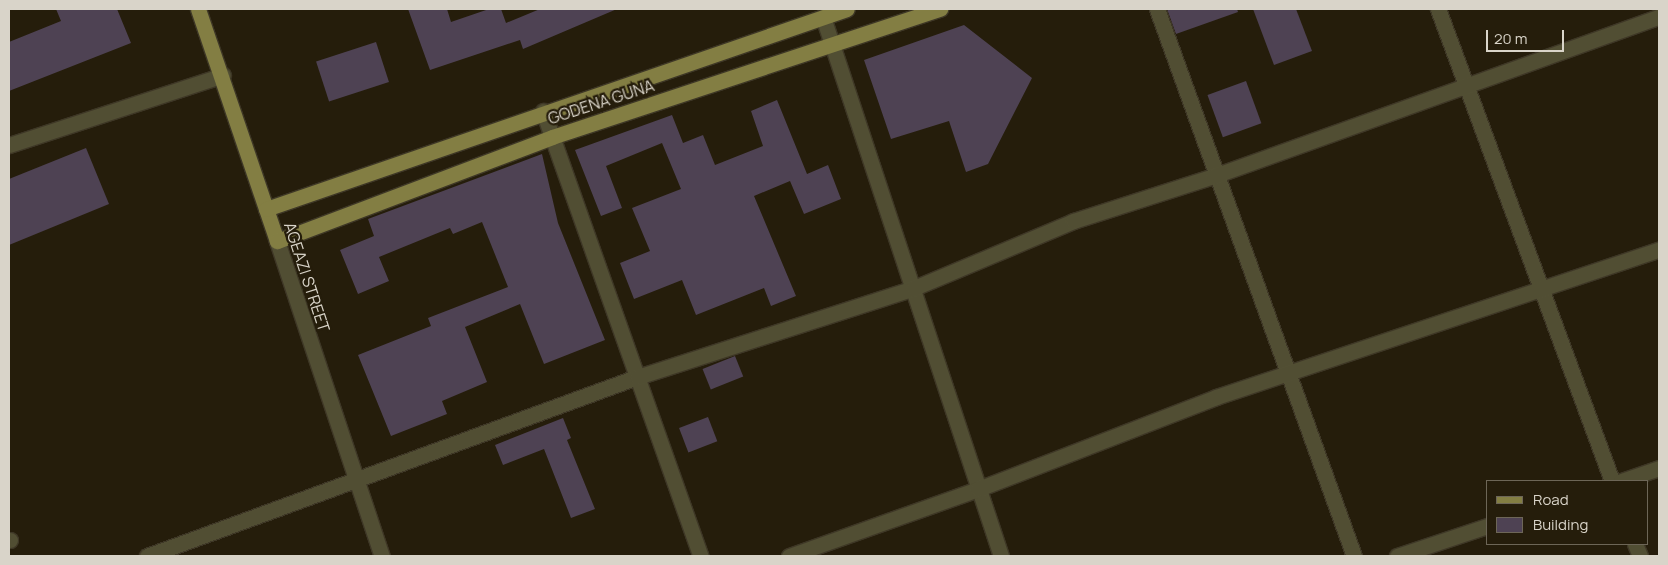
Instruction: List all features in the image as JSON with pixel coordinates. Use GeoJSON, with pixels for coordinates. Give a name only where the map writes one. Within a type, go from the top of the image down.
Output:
{"type":"FeatureCollection","features":[{"type":"Feature","properties":{"kind":"main road","name":"AGEAZI STREET"},"geometry":{"type":"LineString","coordinates":[[198,9],[223,75],[277,241]]}},
{"type":"Feature","properties":{"kind":"main road","name":"GODENA GUNA"},"geometry":{"type":"LineString","coordinates":[[266,209],[542,111],[847,9]]}},
{"type":"Feature","properties":{"kind":"main road","name":"GODENA GUNA"},"geometry":{"type":"LineString","coordinates":[[277,241],[552,137],[940,9]]}},
{"type":"Feature","properties":{"kind":"street"},"geometry":{"type":"LineString","coordinates":[[1157,9],[1214,176],[1290,372],[1354,556]]}},
{"type":"Feature","properties":{"kind":"street"},"geometry":{"type":"LineString","coordinates":[[1438,9],[1612,480]]}},
{"type":"Feature","properties":{"kind":"street"},"geometry":{"type":"LineString","coordinates":[[823,17],[914,288],[978,489],[1002,556]]}},
{"type":"Feature","properties":{"kind":"street"},"geometry":{"type":"LineString","coordinates":[[147,556],[356,482],[638,377],[914,288],[1072,221],[1214,176],[1466,84],[1659,17]]}},
{"type":"Feature","properties":{"kind":"street"},"geometry":{"type":"LineString","coordinates":[[9,145],[223,75]]}},
{"type":"Feature","properties":{"kind":"street"},"geometry":{"type":"LineString","coordinates":[[542,111],[701,556]]}},
{"type":"Feature","properties":{"kind":"street","name":"AGEAZI STREET"},"geometry":{"type":"LineString","coordinates":[[277,241],[382,556]]}},
{"type":"Feature","properties":{"kind":"street"},"geometry":{"type":"LineString","coordinates":[[789,556],[978,489],[1290,372],[1659,250]]}},
{"type":"Feature","properties":{"kind":"street"},"geometry":{"type":"LineString","coordinates":[[1624,480],[1659,468]]}},
{"type":"Feature","properties":{"kind":"street"},"geometry":{"type":"LineString","coordinates":[[1397,556],[1486,526]]}},
{"type":"Feature","properties":{"kind":"building"},"geometry":{"type":"Polygon","coordinates":[[[56,9],[117,9],[131,43],[9,91],[9,42],[61,21],[56,9]]]}},
{"type":"Feature","properties":{"kind":"building"},"geometry":{"type":"Polygon","coordinates":[[[408,9],[447,9],[451,22],[489,9],[501,9],[506,23],[540,9],[617,9],[523,49],[520,40],[430,70],[408,9]]]}},
{"type":"Feature","properties":{"kind":"building"},"geometry":{"type":"Polygon","coordinates":[[[1167,9],[1237,9],[1238,12],[1176,34],[1167,9]]]}},
{"type":"Feature","properties":{"kind":"building"},"geometry":{"type":"Polygon","coordinates":[[[1253,9],[1296,9],[1312,51],[1274,65],[1253,9]]]}},
{"type":"Feature","properties":{"kind":"building"},"geometry":{"type":"Polygon","coordinates":[[[964,25],[1032,78],[988,164],[966,172],[949,121],[891,139],[864,60],[964,25]]]}},
{"type":"Feature","properties":{"kind":"building"},"geometry":{"type":"Polygon","coordinates":[[[376,42],[389,82],[329,101],[316,61],[376,42]]]}},
{"type":"Feature","properties":{"kind":"building"},"geometry":{"type":"Polygon","coordinates":[[[1246,81],[1261,123],[1223,137],[1207,95],[1246,81]]]}},
{"type":"Feature","properties":{"kind":"building"},"geometry":{"type":"Polygon","coordinates":[[[777,100],[807,174],[828,165],[841,199],[804,214],[790,181],[754,196],[796,296],[771,306],[764,288],[696,315],[682,280],[634,299],[620,263],[650,251],[632,208],[681,189],[662,143],[606,166],[622,208],[601,216],[575,150],[672,115],[683,143],[703,135],[715,165],[763,146],[751,111],[777,100]]]}},
{"type":"Feature","properties":{"kind":"building"},"geometry":{"type":"Polygon","coordinates":[[[86,148],[109,204],[9,245],[9,179],[86,148]]]}},
{"type":"Feature","properties":{"kind":"building"},"geometry":{"type":"Polygon","coordinates":[[[542,154],[558,223],[605,340],[544,364],[520,304],[465,327],[487,382],[442,401],[447,414],[391,436],[358,355],[431,326],[428,318],[508,287],[482,222],[453,234],[450,228],[379,257],[389,281],[358,294],[340,250],[374,236],[368,219],[542,154]]]}},
{"type":"Feature","properties":{"kind":"building"},"geometry":{"type":"Polygon","coordinates":[[[735,356],[743,376],[711,390],[703,369],[735,356]]]}},
{"type":"Feature","properties":{"kind":"building"},"geometry":{"type":"Polygon","coordinates":[[[708,417],[717,441],[688,452],[679,428],[708,417]]]}},
{"type":"Feature","properties":{"kind":"building"},"geometry":{"type":"Polygon","coordinates":[[[563,418],[571,438],[567,440],[595,509],[571,518],[544,449],[503,465],[495,445],[563,418]]]}}]}
